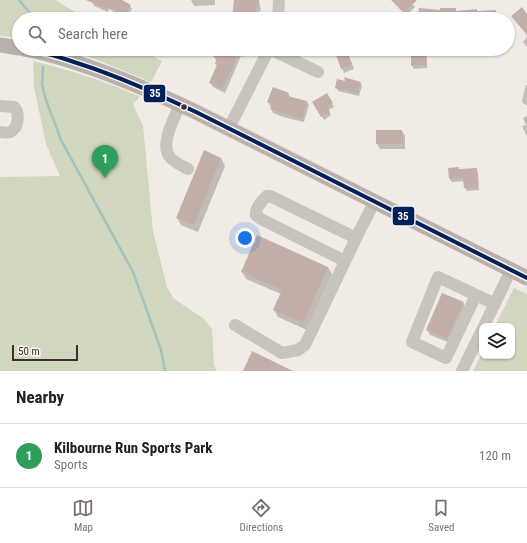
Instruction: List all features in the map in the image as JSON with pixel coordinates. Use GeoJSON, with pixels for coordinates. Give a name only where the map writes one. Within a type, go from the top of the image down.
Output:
{"type":"FeatureCollection","features":[{"type":"Feature","properties":{"kind":"main road"},"geometry":{"type":"LineString","coordinates":[[0,45],[12,47]]}},
{"type":"Feature","properties":{"kind":"main road"},"geometry":{"type":"LineString","coordinates":[[54,56],[92,67],[143,87],[180,104],[527,278]]}},
{"type":"Feature","properties":{"kind":"street"},"geometry":{"type":"LineString","coordinates":[[279,12],[280,0]]}},
{"type":"Feature","properties":{"kind":"street"},"geometry":{"type":"LineString","coordinates":[[229,128],[266,56]]}},
{"type":"Feature","properties":{"kind":"street"},"geometry":{"type":"LineString","coordinates":[[285,56],[318,72]]}},
{"type":"Feature","properties":{"kind":"street"},"geometry":{"type":"LineString","coordinates":[[180,104],[168,134],[166,149],[170,158],[188,169]]}},
{"type":"Feature","properties":{"kind":"street"},"geometry":{"type":"LineString","coordinates":[[0,106],[14,107],[17,110],[18,120],[16,127],[9,132],[0,132]]}},
{"type":"Feature","properties":{"kind":"street"},"geometry":{"type":"LineString","coordinates":[[345,261],[261,219],[255,212],[264,198],[270,196],[356,238]]}},
{"type":"Feature","properties":{"kind":"street"},"geometry":{"type":"LineString","coordinates":[[235,325],[282,353],[298,350],[305,345],[375,201]]}},
{"type":"Feature","properties":{"kind":"street"},"geometry":{"type":"LineString","coordinates":[[486,323],[511,270]]}},
{"type":"Feature","properties":{"kind":"street"},"geometry":{"type":"LineString","coordinates":[[476,295],[446,358],[412,342],[438,276],[495,304]]}},
{"type":"Feature","properties":{"kind":"street"},"geometry":{"type":"LineString","coordinates":[[462,371],[479,336]]}},
{"type":"Feature","properties":{"kind":"green space"},"geometry":{"type":"Polygon","coordinates":[[[0,0],[55,0],[75,12],[12,12],[12,37],[0,36],[0,0]]]}},
{"type":"Feature","properties":{"kind":"green space"},"geometry":{"type":"Polygon","coordinates":[[[87,56],[153,56],[162,61],[151,82],[87,56]]]}},
{"type":"Feature","properties":{"kind":"green space"},"geometry":{"type":"Polygon","coordinates":[[[33,61],[88,76],[140,97],[133,104],[143,126],[153,231],[167,287],[173,298],[204,319],[212,329],[214,365],[217,371],[0,371],[0,177],[60,176],[46,144],[34,87],[33,61]]]}},
{"type":"Feature","properties":{"kind":"green space"},"geometry":{"type":"Polygon","coordinates":[[[514,288],[527,294],[527,371],[473,371],[479,359],[515,359],[515,323],[496,323],[514,288]]]}},
{"type":"Feature","properties":{"kind":"building"},"geometry":{"type":"Polygon","coordinates":[[[86,0],[122,0],[131,5],[127,12],[117,12],[107,6],[106,9],[86,0]]]}},
{"type":"Feature","properties":{"kind":"building"},"geometry":{"type":"Polygon","coordinates":[[[234,0],[258,0],[259,6],[257,7],[256,12],[233,12],[234,0]]]}},
{"type":"Feature","properties":{"kind":"building"},"geometry":{"type":"Polygon","coordinates":[[[391,0],[417,0],[405,12],[403,12],[391,0]]]}},
{"type":"Feature","properties":{"kind":"building"},"geometry":{"type":"Polygon","coordinates":[[[522,7],[527,14],[527,35],[515,21],[515,13],[522,7]]]}},
{"type":"Feature","properties":{"kind":"building"},"geometry":{"type":"Polygon","coordinates":[[[419,8],[440,10],[440,8],[456,8],[456,11],[477,9],[477,11],[496,10],[496,12],[419,12],[419,8]]]}},
{"type":"Feature","properties":{"kind":"building"},"geometry":{"type":"Polygon","coordinates":[[[212,56],[237,56],[222,89],[209,83],[217,65],[215,64],[217,57],[212,56]]]}},
{"type":"Feature","properties":{"kind":"building"},"geometry":{"type":"Polygon","coordinates":[[[336,56],[349,56],[352,64],[341,69],[336,56]]]}},
{"type":"Feature","properties":{"kind":"building"},"geometry":{"type":"Polygon","coordinates":[[[411,56],[426,56],[426,65],[411,66],[411,56]]]}},
{"type":"Feature","properties":{"kind":"building"},"geometry":{"type":"Polygon","coordinates":[[[344,77],[361,82],[358,93],[335,88],[337,79],[345,81],[344,77]]]}},
{"type":"Feature","properties":{"kind":"building"},"geometry":{"type":"Polygon","coordinates":[[[273,87],[289,93],[287,96],[307,101],[302,119],[270,109],[272,104],[267,102],[273,87]]]}},
{"type":"Feature","properties":{"kind":"building"},"geometry":{"type":"Polygon","coordinates":[[[327,93],[333,103],[327,106],[330,112],[321,117],[312,102],[327,93]]]}},
{"type":"Feature","properties":{"kind":"building"},"geometry":{"type":"Polygon","coordinates":[[[376,130],[402,130],[403,144],[376,144],[376,130]]]}},
{"type":"Feature","properties":{"kind":"building"},"geometry":{"type":"Polygon","coordinates":[[[204,150],[221,158],[194,225],[176,218],[204,150]]]}},
{"type":"Feature","properties":{"kind":"building"},"geometry":{"type":"Polygon","coordinates":[[[459,167],[459,169],[477,168],[478,187],[464,188],[463,178],[449,179],[448,168],[459,167]]]}},
{"type":"Feature","properties":{"kind":"building"},"geometry":{"type":"Polygon","coordinates":[[[257,235],[328,267],[303,323],[273,310],[282,290],[241,272],[257,235]]]}},
{"type":"Feature","properties":{"kind":"building"},"geometry":{"type":"Polygon","coordinates":[[[442,293],[464,302],[447,339],[426,330],[442,293]]]}},
{"type":"Feature","properties":{"kind":"building"},"geometry":{"type":"Polygon","coordinates":[[[252,351],[293,371],[243,371],[252,351]]]}},
{"type":"Feature","properties":{"kind":"waterway"},"geometry":{"type":"LineString","coordinates":[[19,0],[29,12]]}},
{"type":"Feature","properties":{"kind":"waterway"},"geometry":{"type":"LineString","coordinates":[[43,67],[42,84],[45,97],[61,140],[133,272],[161,350],[165,371]]}},
{"type":"Feature","properties":{"kind":"transit line","name":"35"},"geometry":{"type":"LineString","coordinates":[[54,56],[122,79],[196,112],[527,278]]}},
{"type":"Feature","properties":{"kind":"place","name":"Kilbourne Run Sports Park"},"geometry":{"type":"Point","coordinates":[105,178]}}]}
